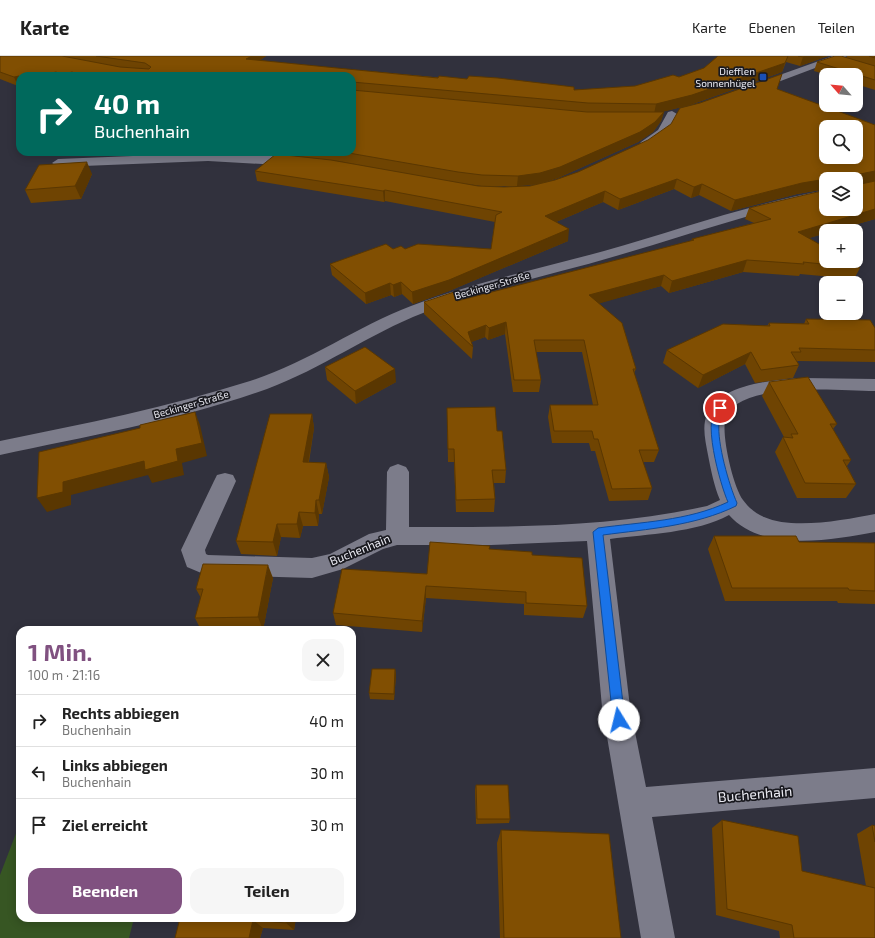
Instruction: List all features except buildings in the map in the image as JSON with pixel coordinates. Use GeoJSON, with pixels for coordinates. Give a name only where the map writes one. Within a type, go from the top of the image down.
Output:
{"type":"FeatureCollection","features":[{"type":"Feature","properties":{"kind":"street"},"geometry":{"type":"LineString","coordinates":[[741,92],[841,59]]}},
{"type":"Feature","properties":{"kind":"street"},"geometry":{"type":"LineString","coordinates":[[631,151],[660,136],[665,130],[671,114]]}},
{"type":"Feature","properties":{"kind":"street"},"geometry":{"type":"LineString","coordinates":[[58,163],[220,157],[278,159],[313,164]]}},
{"type":"Feature","properties":{"kind":"street","name":"Beckinger Straße"},"geometry":{"type":"LineString","coordinates":[[0,448],[178,408],[260,384],[414,310],[456,294],[500,281],[608,254],[775,204],[819,195]]}},
{"type":"Feature","properties":{"kind":"street"},"geometry":{"type":"LineString","coordinates":[[875,385],[835,384],[778,387],[734,398],[720,408],[715,422],[715,440],[728,493],[733,503],[744,516],[756,524],[774,528],[819,531],[875,523]]}},
{"type":"Feature","properties":{"kind":"street","name":"Buchenhain"},"geometry":{"type":"LineString","coordinates":[[397,536],[398,472]]}},
{"type":"Feature","properties":{"kind":"street","name":"Buchenhain"},"geometry":{"type":"LineString","coordinates":[[224,480],[193,550],[195,560],[206,565],[312,568],[335,562],[377,540],[397,536],[491,536],[598,532],[690,519],[712,514],[733,503]]}},
{"type":"Feature","properties":{"kind":"street"},"geometry":{"type":"LineString","coordinates":[[598,532],[616,707],[635,803],[658,938]]}},
{"type":"Feature","properties":{"kind":"street","name":"Buchenhain"},"geometry":{"type":"LineString","coordinates":[[635,803],[713,798],[875,783]]}},
{"type":"Feature","properties":{"kind":"green space"},"geometry":{"type":"Polygon","coordinates":[[[16,833],[16,922],[133,922],[129,938],[0,938],[0,875],[16,833]]]}},
{"type":"Feature","properties":{"kind":"place","name":"Diefflen Sonnenhügel"},"geometry":{"type":"Point","coordinates":[763,77]}},
{"type":"Feature","properties":{"kind":"route"},"geometry":{"type":"LineString","coordinates":[[619,720],[616,707],[612,652],[598,532],[690,519],[712,514],[733,503],[728,493],[715,440],[715,422],[720,408]]}}]}
